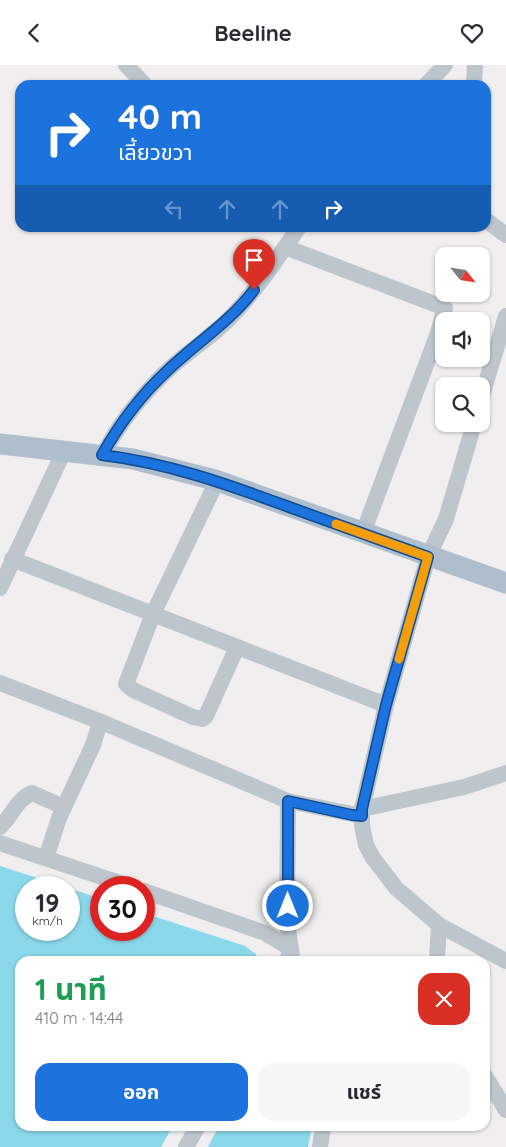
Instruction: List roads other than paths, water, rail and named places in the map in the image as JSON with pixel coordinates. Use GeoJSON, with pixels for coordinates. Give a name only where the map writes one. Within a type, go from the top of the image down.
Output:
{"type":"FeatureCollection","features":[{"type":"Feature","properties":{"kind":"main road"},"geometry":{"type":"LineString","coordinates":[[0,444],[102,455],[151,463],[217,481],[506,583]]}},
{"type":"Feature","properties":{"kind":"street"},"geometry":{"type":"LineString","coordinates":[[126,65],[140,80]]}},
{"type":"Feature","properties":{"kind":"street"},"geometry":{"type":"LineString","coordinates":[[430,80],[444,65]]}},
{"type":"Feature","properties":{"kind":"street"},"geometry":{"type":"LineString","coordinates":[[474,80],[475,65]]}},
{"type":"Feature","properties":{"kind":"street"},"geometry":{"type":"LineString","coordinates":[[491,224],[506,235]]}},
{"type":"Feature","properties":{"kind":"street"},"geometry":{"type":"LineString","coordinates":[[102,455],[128,412],[167,371],[227,321],[247,300],[296,232]]}},
{"type":"Feature","properties":{"kind":"street"},"geometry":{"type":"LineString","coordinates":[[285,247],[445,308],[438,333],[363,533]]}},
{"type":"Feature","properties":{"kind":"street"},"geometry":{"type":"LineString","coordinates":[[488,377],[506,316]]}},
{"type":"Feature","properties":{"kind":"street"},"geometry":{"type":"LineString","coordinates":[[472,432],[446,519],[428,557],[386,705],[362,812],[362,826],[366,845],[373,858],[396,888],[440,925],[506,961]]}},
{"type":"Feature","properties":{"kind":"street"},"geometry":{"type":"LineString","coordinates":[[0,588],[64,451]]}},
{"type":"Feature","properties":{"kind":"street"},"geometry":{"type":"LineString","coordinates":[[217,481],[153,614],[126,684],[132,690],[193,717],[202,719],[206,716],[237,647]]}},
{"type":"Feature","properties":{"kind":"street"},"geometry":{"type":"LineString","coordinates":[[12,559],[386,705]]}},
{"type":"Feature","properties":{"kind":"street"},"geometry":{"type":"LineString","coordinates":[[0,683],[100,722],[288,801],[352,815],[464,787],[506,773]]}},
{"type":"Feature","properties":{"kind":"street"},"geometry":{"type":"LineString","coordinates":[[46,858],[64,807],[93,745],[100,722]]}},
{"type":"Feature","properties":{"kind":"street"},"geometry":{"type":"LineString","coordinates":[[0,827],[9,819],[22,797],[32,793],[64,807]]}},
{"type":"Feature","properties":{"kind":"street"},"geometry":{"type":"LineString","coordinates":[[288,801],[288,923],[290,956]]}},
{"type":"Feature","properties":{"kind":"street"},"geometry":{"type":"LineString","coordinates":[[0,843],[99,876]]}},
{"type":"Feature","properties":{"kind":"street"},"geometry":{"type":"LineString","coordinates":[[155,895],[265,933],[289,956]]}},
{"type":"Feature","properties":{"kind":"street"},"geometry":{"type":"LineString","coordinates":[[437,956],[440,925]]}},
{"type":"Feature","properties":{"kind":"street"},"geometry":{"type":"LineString","coordinates":[[490,1084],[506,1110]]}},
{"type":"Feature","properties":{"kind":"street"},"geometry":{"type":"LineString","coordinates":[[186,1147],[195,1131]]}},
{"type":"Feature","properties":{"kind":"street"},"geometry":{"type":"LineString","coordinates":[[320,1147],[322,1131]]}},
{"type":"Feature","properties":{"kind":"water"},"geometry":{"type":"Polygon","coordinates":[[[0,866],[31,876],[15,876],[15,941],[80,941],[80,892],[90,895],[90,941],[155,941],[155,917],[245,946],[256,954],[257,956],[15,956],[15,1131],[170,1131],[161,1147],[0,1147],[0,866]]]}},
{"type":"Feature","properties":{"kind":"water"},"geometry":{"type":"Polygon","coordinates":[[[216,1131],[311,1131],[308,1147],[208,1147],[216,1131]]]}}]}
